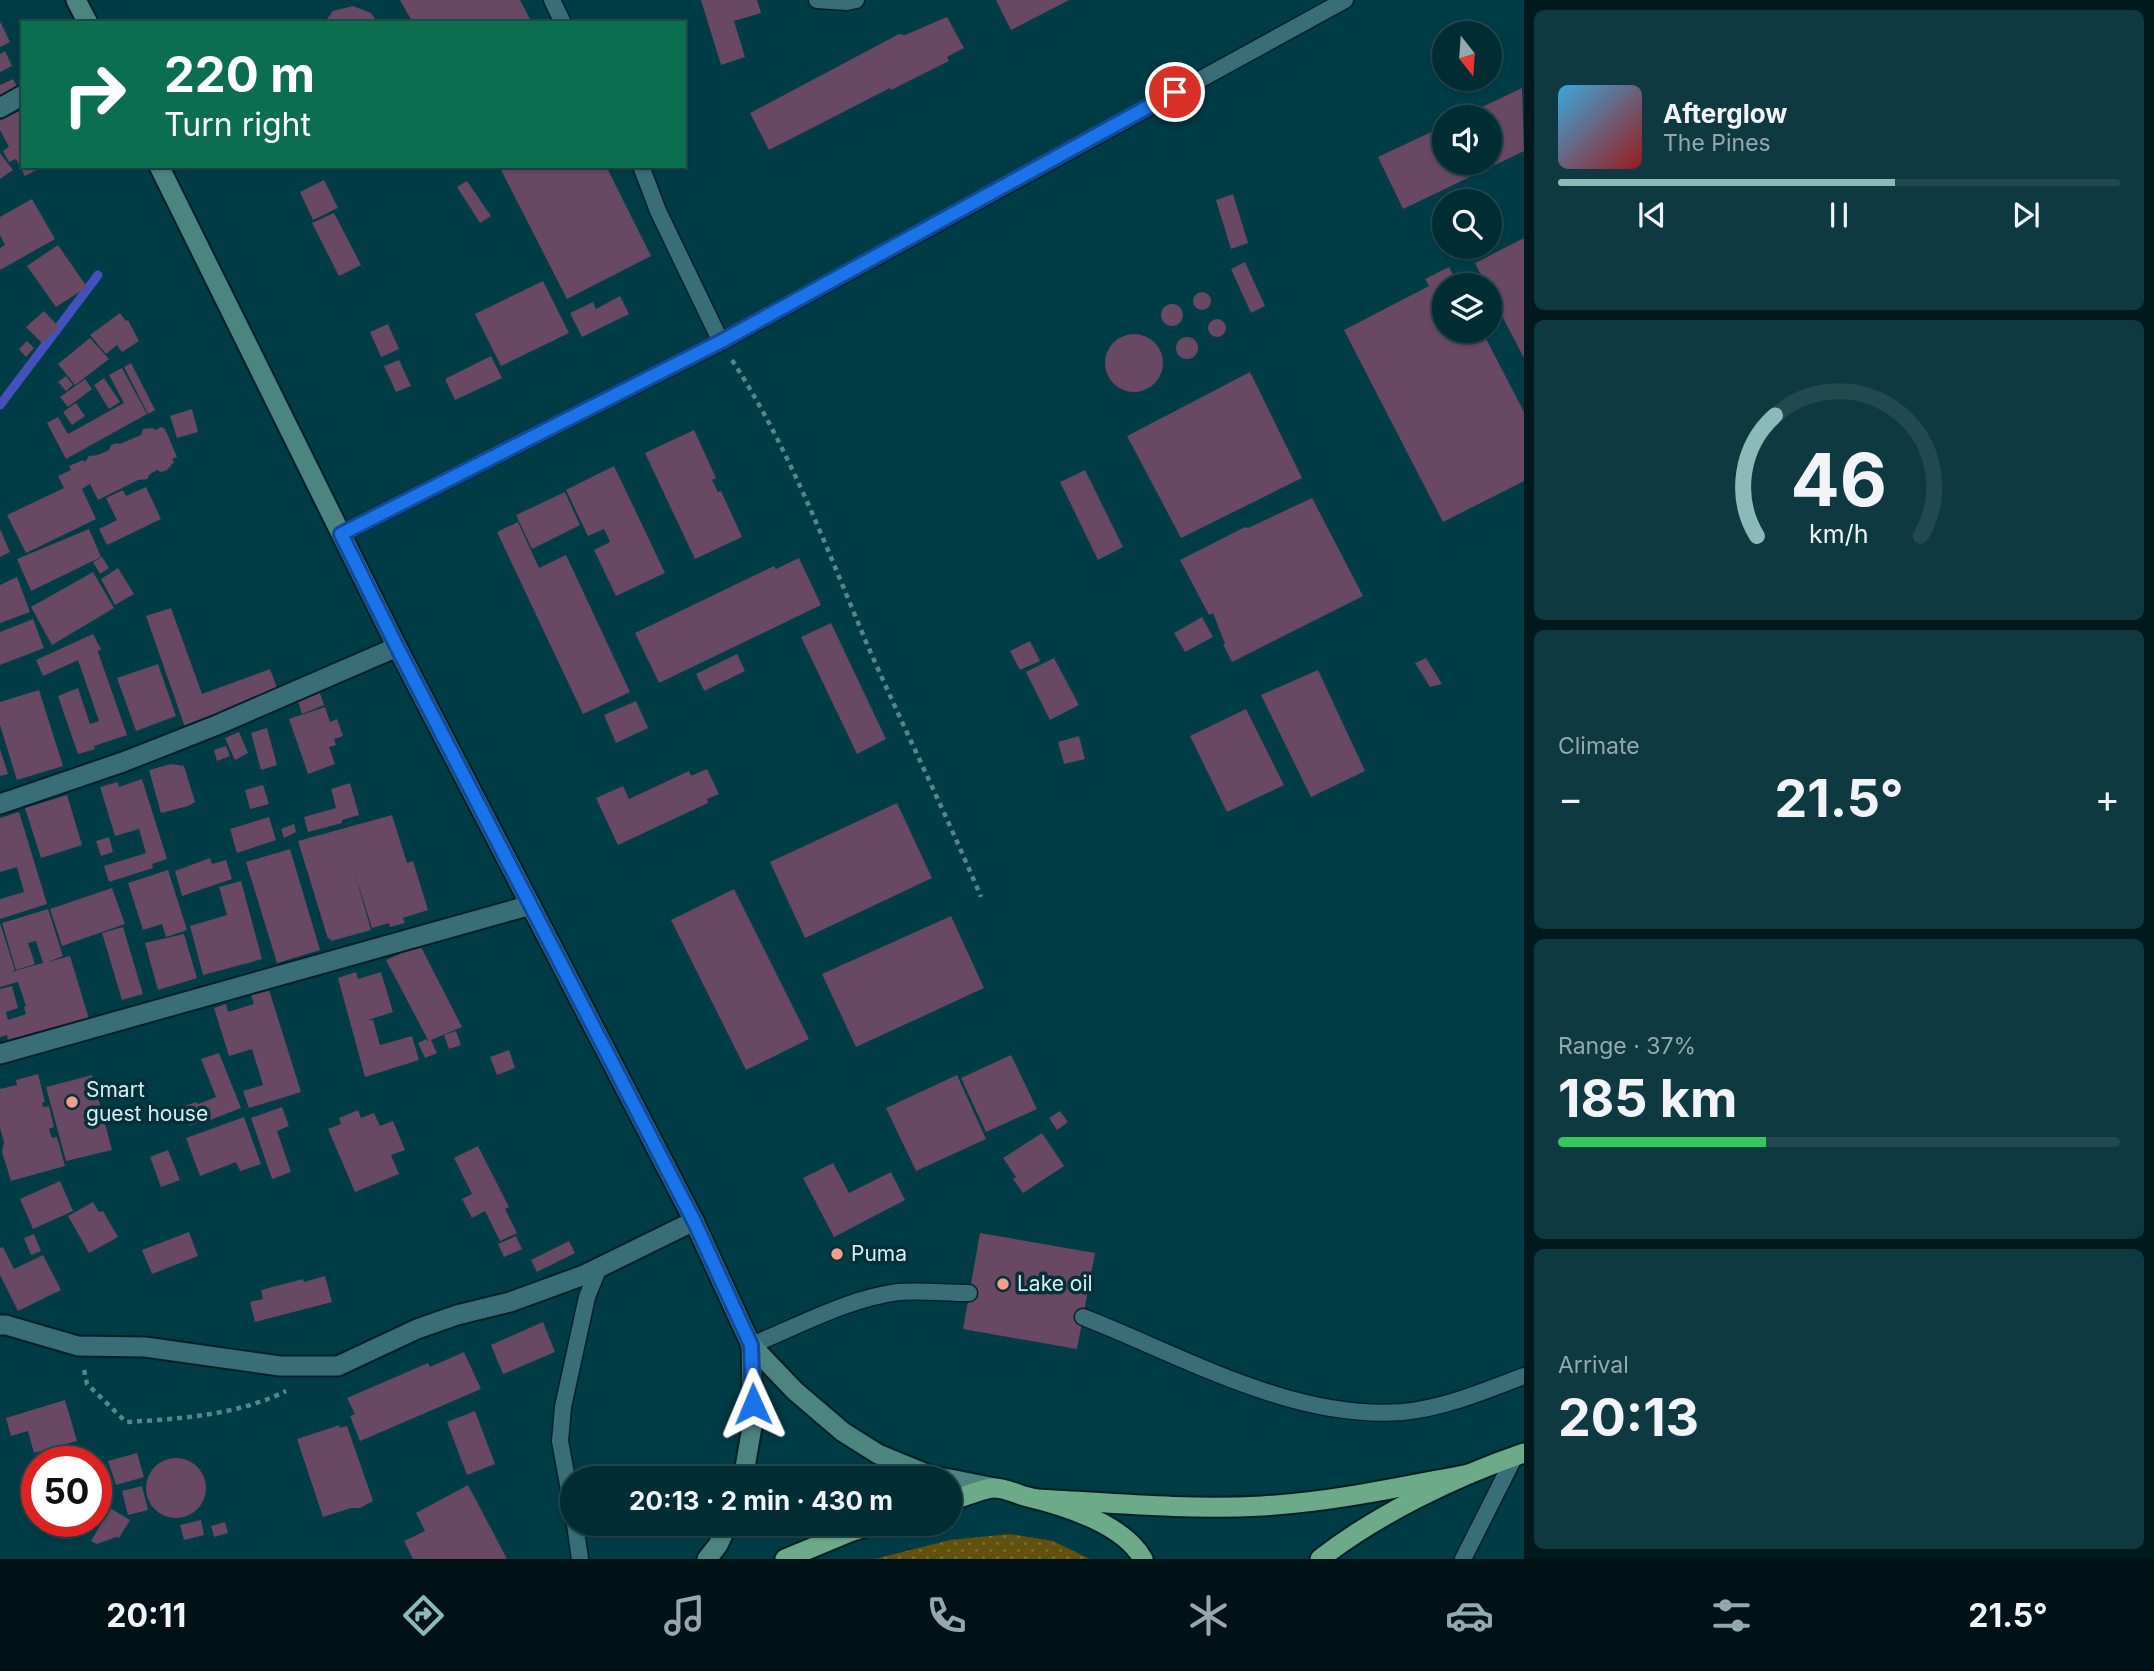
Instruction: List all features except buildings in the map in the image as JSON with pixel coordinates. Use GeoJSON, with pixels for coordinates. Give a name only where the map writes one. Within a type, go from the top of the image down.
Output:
{"type":"FeatureCollection","features":[{"type":"Feature","properties":{"kind":"highway"},"geometry":{"type":"LineString","coordinates":[[1320,1559],[1392,1513],[1469,1474],[1519,1455]]}},
{"type":"Feature","properties":{"kind":"highway"},"geometry":{"type":"LineString","coordinates":[[1037,1499],[1182,1507],[1261,1506],[1315,1502],[1469,1474]]}},
{"type":"Feature","properties":{"kind":"highway"},"geometry":{"type":"LineString","coordinates":[[962,1498],[995,1488],[1080,1512],[1114,1531],[1140,1553],[1143,1559]]}},
{"type":"Feature","properties":{"kind":"highway"},"geometry":{"type":"LineString","coordinates":[[785,1559],[840,1536]]}},
{"type":"Feature","properties":{"kind":"main road"},"geometry":{"type":"LineString","coordinates":[[76,0],[87,21]]}},
{"type":"Feature","properties":{"kind":"main road"},"geometry":{"type":"LineString","coordinates":[[160,168],[397,647],[694,1221],[751,1345],[795,1391],[843,1432],[878,1454],[907,1466]]}},
{"type":"Feature","properties":{"kind":"main road"},"geometry":{"type":"LineString","coordinates":[[745,1466],[753,1421],[751,1345]]}},
{"type":"Feature","properties":{"kind":"main road"},"geometry":{"type":"LineString","coordinates":[[962,1482],[995,1488]]}},
{"type":"Feature","properties":{"kind":"main road"},"geometry":{"type":"LineString","coordinates":[[707,1559],[722,1536]]}},
{"type":"Feature","properties":{"kind":"street"},"geometry":{"type":"LineString","coordinates":[[0,108],[21,96]]}},
{"type":"Feature","properties":{"kind":"street"},"geometry":{"type":"LineString","coordinates":[[0,804],[123,762],[218,725],[397,647]]}},
{"type":"Feature","properties":{"kind":"street"},"geometry":{"type":"LineString","coordinates":[[0,1054],[531,905]]}},
{"type":"Feature","properties":{"kind":"street"},"geometry":{"type":"LineString","coordinates":[[0,1325],[78,1346],[145,1347],[280,1366],[338,1366],[417,1329],[457,1315],[510,1302],[584,1275],[694,1221]]}},
{"type":"Feature","properties":{"kind":"lane"},"geometry":{"type":"LineString","coordinates":[[552,0],[562,21]]}},
{"type":"Feature","properties":{"kind":"lane"},"geometry":{"type":"LineString","coordinates":[[817,0],[856,0]]}},
{"type":"Feature","properties":{"kind":"lane"},"geometry":{"type":"LineString","coordinates":[[341,534],[720,342],[1345,0]]}},
{"type":"Feature","properties":{"kind":"lane"},"geometry":{"type":"LineString","coordinates":[[642,168],[658,211],[720,342]]}},
{"type":"Feature","properties":{"kind":"lane"},"geometry":{"type":"LineString","coordinates":[[565,1466],[560,1441],[563,1407],[587,1297],[599,1267]]}},
{"type":"Feature","properties":{"kind":"lane"},"geometry":{"type":"LineString","coordinates":[[751,1345],[836,1307],[899,1292],[969,1293]]}},
{"type":"Feature","properties":{"kind":"lane"},"geometry":{"type":"LineString","coordinates":[[1083,1317],[1292,1401],[1335,1408],[1402,1412],[1445,1404],[1524,1376]]}},
{"type":"Feature","properties":{"kind":"lane"},"geometry":{"type":"LineString","coordinates":[[1463,1559],[1519,1455]]}},
{"type":"Feature","properties":{"kind":"lane"},"geometry":{"type":"LineString","coordinates":[[577,1536],[580,1559]]}},
{"type":"Feature","properties":{"kind":"path"},"geometry":{"type":"LineString","coordinates":[[720,342],[746,380],[781,443],[896,712],[949,820],[981,897]]}},
{"type":"Feature","properties":{"kind":"path"},"geometry":{"type":"LineString","coordinates":[[78,1346],[87,1384],[126,1422],[195,1417],[273,1398],[295,1387]]}},
{"type":"Feature","properties":{"kind":"shaded area"},"geometry":{"type":"Polygon","coordinates":[[[1010,1534],[1053,1541],[1090,1559],[875,1559],[950,1540],[1010,1534]]]}},
{"type":"Feature","properties":{"kind":"waterway"},"geometry":{"type":"LineString","coordinates":[[0,405],[98,275]]}},
{"type":"Feature","properties":{"kind":"place","name":"Smart guest house"},"geometry":{"type":"Point","coordinates":[72,1102]}},
{"type":"Feature","properties":{"kind":"place","name":"Puma"},"geometry":{"type":"Point","coordinates":[837,1254]}},
{"type":"Feature","properties":{"kind":"place","name":"Lake oil"},"geometry":{"type":"Point","coordinates":[1003,1284]}},
{"type":"Feature","properties":{"kind":"route"},"geometry":{"type":"LineString","coordinates":[[753,1404],[751,1345],[694,1221],[341,534],[720,342],[1175,92]]}}]}
